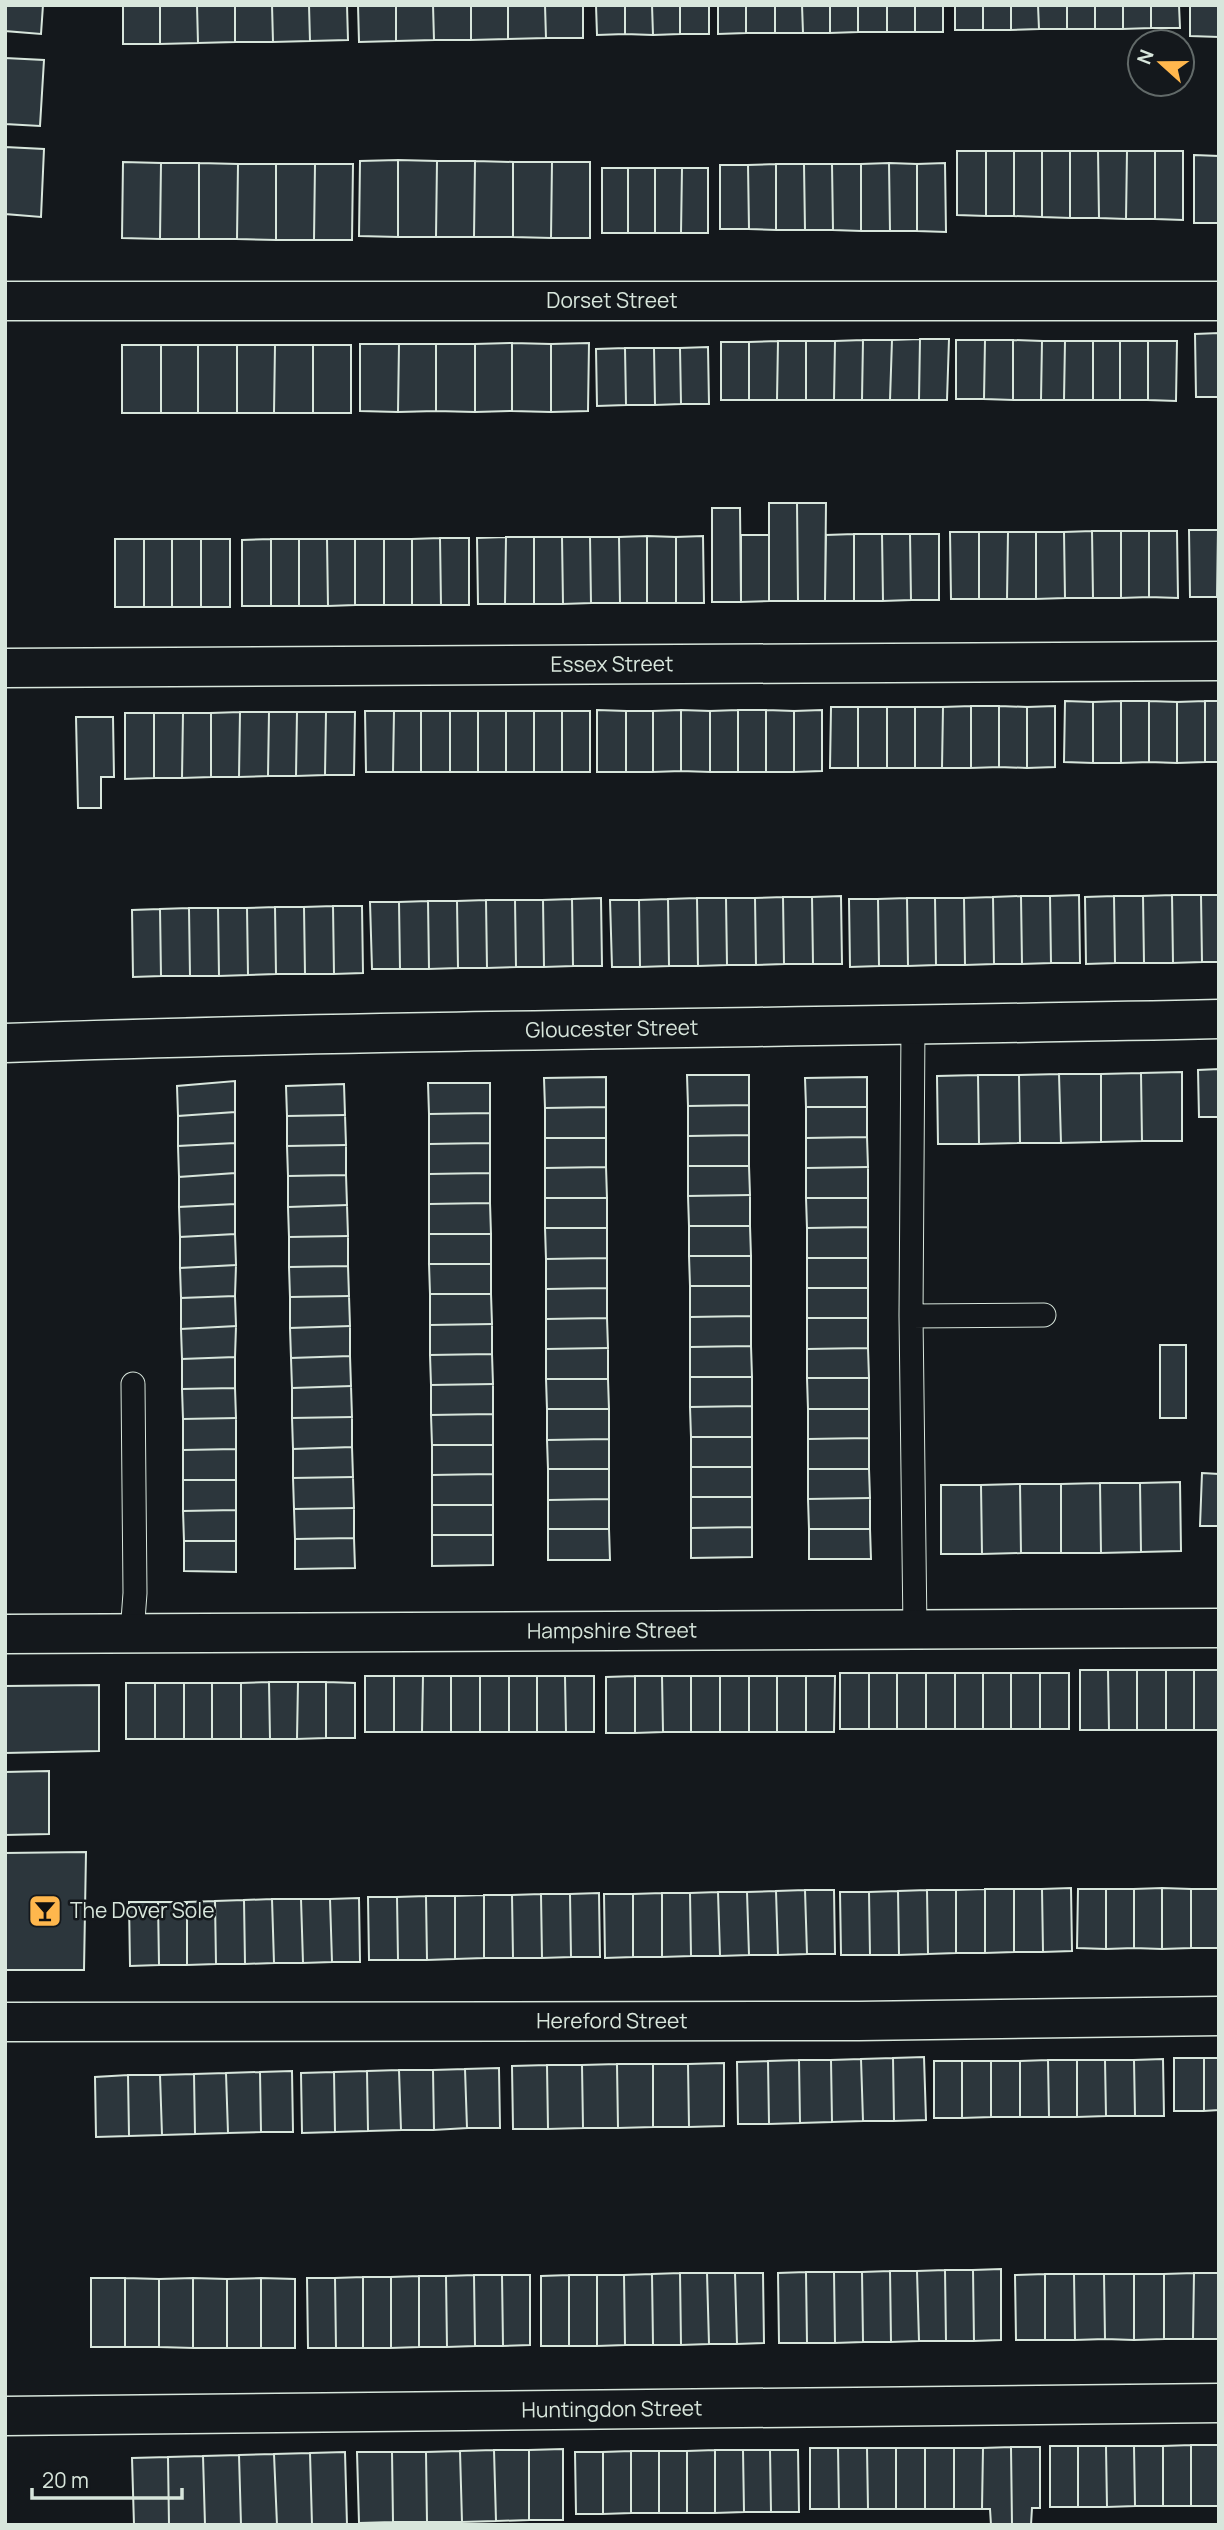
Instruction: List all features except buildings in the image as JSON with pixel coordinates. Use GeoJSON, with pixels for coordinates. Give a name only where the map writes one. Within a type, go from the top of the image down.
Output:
{"type":"FeatureCollection","features":[{"type":"Feature","properties":{"kind":"street","name":"Dorset Street"},"geometry":{"type":"LineString","coordinates":[[5,300],[1219,302]]}},
{"type":"Feature","properties":{"kind":"street","name":"Essex Street"},"geometry":{"type":"LineString","coordinates":[[5,668],[1219,661]]}},
{"type":"Feature","properties":{"kind":"street","name":"Gloucester Street"},"geometry":{"type":"LineString","coordinates":[[5,1043],[258,1034],[913,1026],[1219,1019]]}},
{"type":"Feature","properties":{"kind":"street","name":"Hampshire Street"},"geometry":{"type":"LineString","coordinates":[[5,1634],[1219,1628]]}},
{"type":"Feature","properties":{"kind":"street","name":"Hereford Street"},"geometry":{"type":"LineString","coordinates":[[5,2022],[845,2021],[1219,2016]]}},
{"type":"Feature","properties":{"kind":"street","name":"Huntingdon Street"},"geometry":{"type":"LineString","coordinates":[[5,2416],[1219,2403]]}},
{"type":"Feature","properties":{"kind":"lane"},"geometry":{"type":"LineString","coordinates":[[913,1026],[911,1316],[915,1630]]}},
{"type":"Feature","properties":{"kind":"lane"},"geometry":{"type":"LineString","coordinates":[[911,1316],[1044,1315]]}},
{"type":"Feature","properties":{"kind":"lane"},"geometry":{"type":"LineString","coordinates":[[132,1634],[135,1593],[133,1384]]}},
{"type":"Feature","properties":{"kind":"place","name":"The Dover Sole"},"geometry":{"type":"Point","coordinates":[45,1911]}}]}
